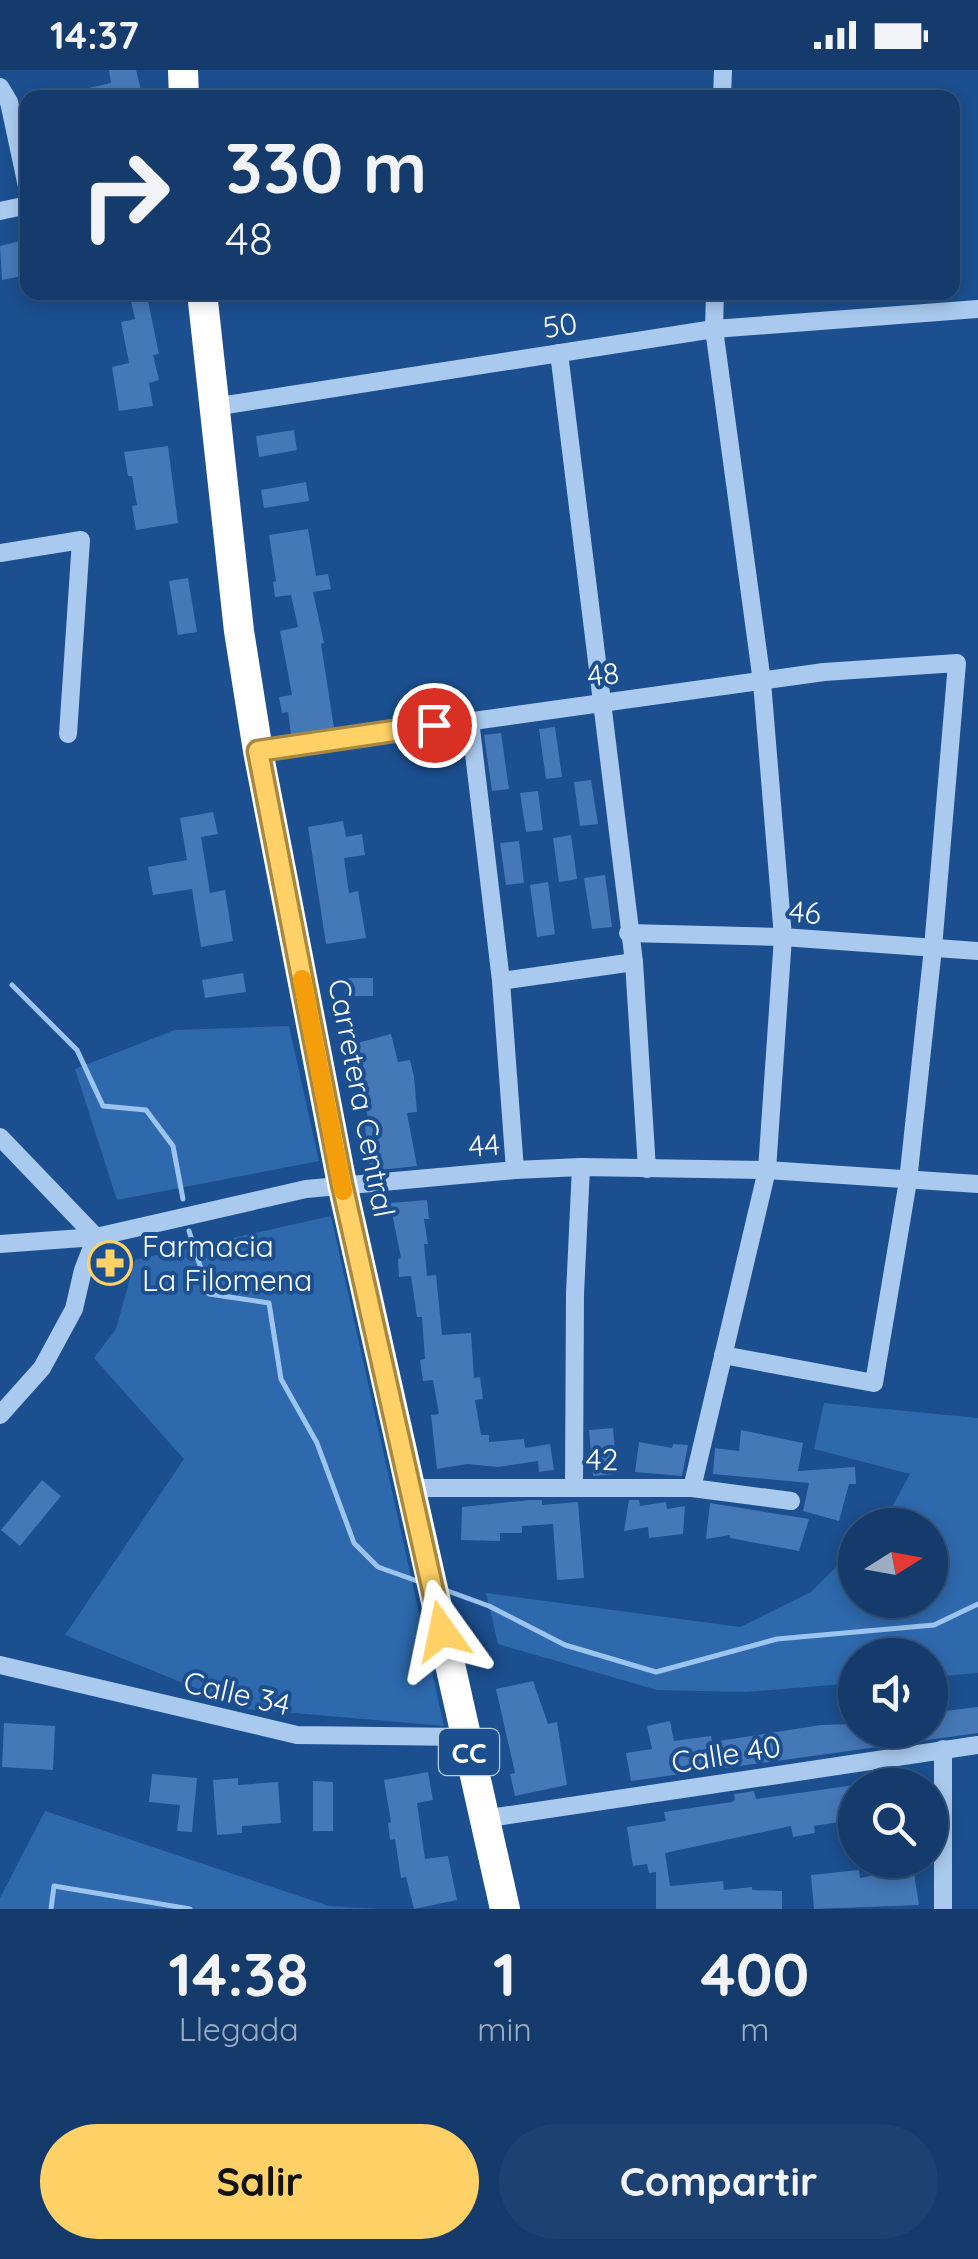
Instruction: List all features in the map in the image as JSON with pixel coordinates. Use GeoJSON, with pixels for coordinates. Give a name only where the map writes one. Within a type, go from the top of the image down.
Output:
{"type":"FeatureCollection","features":[{"type":"Feature","properties":{"kind":"highway","name":"Carretera Central"},"geometry":{"type":"LineString","coordinates":[[203,300],[241,653],[258,751],[342,1184],[506,1909]]}},
{"type":"Feature","properties":{"kind":"street"},"geometry":{"type":"LineString","coordinates":[[0,87],[8,102],[20,155]]}},
{"type":"Feature","properties":{"kind":"street"},"geometry":{"type":"LineString","coordinates":[[692,1488],[767,1170],[783,938],[762,682],[714,329],[715,300]]}},
{"type":"Feature","properties":{"kind":"street","name":"50"},"geometry":{"type":"LineString","coordinates":[[213,407],[714,329],[978,310]]}},
{"type":"Feature","properties":{"kind":"street"},"geometry":{"type":"LineString","coordinates":[[559,353],[634,962],[647,1169]]}},
{"type":"Feature","properties":{"kind":"street"},"geometry":{"type":"LineString","coordinates":[[0,553],[81,540],[68,734]]}},
{"type":"Feature","properties":{"kind":"street","name":"48"},"geometry":{"type":"LineString","coordinates":[[258,751],[824,672],[958,662],[934,948]]}},
{"type":"Feature","properties":{"kind":"street"},"geometry":{"type":"LineString","coordinates":[[470,720],[501,981],[515,1170]]}},
{"type":"Feature","properties":{"kind":"street","name":"46"},"geometry":{"type":"LineString","coordinates":[[628,933],[978,951]]}},
{"type":"Feature","properties":{"kind":"street"},"geometry":{"type":"LineString","coordinates":[[723,1356],[874,1384],[908,1181],[934,948]]}},
{"type":"Feature","properties":{"kind":"street"},"geometry":{"type":"LineString","coordinates":[[501,981],[634,962]]}},
{"type":"Feature","properties":{"kind":"street"},"geometry":{"type":"LineString","coordinates":[[0,1137],[96,1236],[74,1309],[42,1368],[0,1415]]}},
{"type":"Feature","properties":{"kind":"street"},"geometry":{"type":"LineString","coordinates":[[574,1486],[575,1294],[582,1167]]}},
{"type":"Feature","properties":{"kind":"street","name":"44"},"geometry":{"type":"LineString","coordinates":[[0,1244],[96,1236],[342,1184],[515,1170],[767,1170],[978,1184]]}},
{"type":"Feature","properties":{"kind":"street","name":"42"},"geometry":{"type":"LineString","coordinates":[[411,1488],[692,1488],[791,1500]]}},
{"type":"Feature","properties":{"kind":"street","name":"Calle 34"},"geometry":{"type":"LineString","coordinates":[[0,1665],[297,1735],[466,1738]]}},
{"type":"Feature","properties":{"kind":"street","name":"Calle 40"},"geometry":{"type":"LineString","coordinates":[[483,1819],[978,1746]]}},
{"type":"Feature","properties":{"kind":"street"},"geometry":{"type":"LineString","coordinates":[[943,1909],[944,1750]]}},
{"type":"Feature","properties":{"kind":"shaded area"},"geometry":{"type":"Polygon","coordinates":[[[289,1026],[319,1161],[117,1200],[75,1069],[175,1030],[289,1026]]]}},
{"type":"Feature","properties":{"kind":"shaded area"},"geometry":{"type":"Polygon","coordinates":[[[331,1216],[444,1726],[247,1709],[65,1635],[184,1459],[94,1358],[116,1329],[135,1260],[331,1216]]]}},
{"type":"Feature","properties":{"kind":"shaded area"},"geometry":{"type":"Polygon","coordinates":[[[824,1403],[978,1418],[978,1673],[948,1676],[948,1638],[838,1638],[838,1684],[746,1692],[657,1690],[498,1644],[486,1593],[740,1627],[811,1592],[838,1565],[838,1618],[948,1618],[948,1508],[891,1508],[910,1474],[814,1449],[824,1403]]]}},
{"type":"Feature","properties":{"kind":"shaded area"},"geometry":{"type":"Polygon","coordinates":[[[45,1811],[329,1906],[379,1909],[0,1909],[0,1898],[45,1811]]]}},
{"type":"Feature","properties":{"kind":"building"},"geometry":{"type":"Polygon","coordinates":[[[109,70],[136,70],[141,90],[80,90],[111,83],[109,70]]]}},
{"type":"Feature","properties":{"kind":"building"},"geometry":{"type":"Polygon","coordinates":[[[20,241],[20,277],[2,280],[0,246],[20,241]]]}},
{"type":"Feature","properties":{"kind":"building"},"geometry":{"type":"Polygon","coordinates":[[[131,300],[148,300],[159,354],[153,355],[159,380],[149,383],[153,406],[119,411],[112,367],[129,363],[121,322],[135,319],[131,300]]]}},
{"type":"Feature","properties":{"kind":"building"},"geometry":{"type":"Polygon","coordinates":[[[294,430],[297,450],[259,457],[256,436],[294,430]]]}},
{"type":"Feature","properties":{"kind":"building"},"geometry":{"type":"Polygon","coordinates":[[[168,446],[178,523],[136,530],[132,506],[137,505],[124,452],[168,446]]]}},
{"type":"Feature","properties":{"kind":"building"},"geometry":{"type":"Polygon","coordinates":[[[306,482],[309,501],[264,508],[261,490],[306,482]]]}},
{"type":"Feature","properties":{"kind":"building"},"geometry":{"type":"Polygon","coordinates":[[[308,529],[316,576],[328,574],[331,589],[313,592],[324,643],[321,644],[334,728],[291,734],[288,712],[282,713],[279,697],[292,695],[280,631],[298,627],[291,595],[275,597],[269,535],[308,529]]]}},
{"type":"Feature","properties":{"kind":"building"},"geometry":{"type":"Polygon","coordinates":[[[188,578],[197,632],[178,635],[169,581],[188,578]]]}},
{"type":"Feature","properties":{"kind":"building"},"geometry":{"type":"Polygon","coordinates":[[[555,727],[562,777],[546,779],[539,729],[555,727]]]}},
{"type":"Feature","properties":{"kind":"building"},"geometry":{"type":"Polygon","coordinates":[[[501,733],[509,789],[492,791],[484,735],[501,733]]]}},
{"type":"Feature","properties":{"kind":"building"},"geometry":{"type":"Polygon","coordinates":[[[591,780],[598,824],[580,826],[574,782],[591,780]]]}},
{"type":"Feature","properties":{"kind":"building"},"geometry":{"type":"Polygon","coordinates":[[[538,791],[543,830],[526,832],[520,793],[538,791]]]}},
{"type":"Feature","properties":{"kind":"building"},"geometry":{"type":"Polygon","coordinates":[[[213,812],[218,834],[201,837],[210,893],[225,890],[233,941],[201,947],[192,889],[153,895],[148,867],[187,860],[180,818],[213,812]]]}},
{"type":"Feature","properties":{"kind":"building"},"geometry":{"type":"Polygon","coordinates":[[[343,821],[346,837],[362,834],[365,855],[344,858],[349,893],[358,891],[366,938],[326,944],[308,827],[343,821]]]}},
{"type":"Feature","properties":{"kind":"building"},"geometry":{"type":"Polygon","coordinates":[[[571,835],[577,879],[559,882],[553,838],[571,835]]]}},
{"type":"Feature","properties":{"kind":"building"},"geometry":{"type":"Polygon","coordinates":[[[519,841],[524,883],[506,885],[500,843],[519,841]]]}},
{"type":"Feature","properties":{"kind":"building"},"geometry":{"type":"Polygon","coordinates":[[[605,875],[612,927],[592,929],[584,878],[605,875]]]}},
{"type":"Feature","properties":{"kind":"building"},"geometry":{"type":"Polygon","coordinates":[[[548,882],[555,934],[537,937],[530,885],[548,882]]]}},
{"type":"Feature","properties":{"kind":"building"},"geometry":{"type":"Polygon","coordinates":[[[243,973],[246,992],[205,998],[202,980],[243,973]]]}},
{"type":"Feature","properties":{"kind":"building"},"geometry":{"type":"Polygon","coordinates":[[[345,978],[373,978],[373,996],[345,996],[345,978]]]}},
{"type":"Feature","properties":{"kind":"building"},"geometry":{"type":"Polygon","coordinates":[[[391,1034],[398,1062],[410,1060],[414,1077],[417,1112],[407,1113],[417,1166],[370,1171],[365,1126],[369,1126],[363,1089],[358,1090],[354,1072],[364,1070],[357,1043],[391,1034]]]}},
{"type":"Feature","properties":{"kind":"building"},"geometry":{"type":"Polygon","coordinates":[[[427,1200],[427,1276],[436,1275],[442,1335],[471,1333],[474,1378],[480,1377],[483,1399],[475,1400],[481,1435],[489,1435],[489,1442],[524,1439],[525,1448],[550,1444],[554,1470],[539,1472],[538,1461],[437,1469],[431,1415],[439,1414],[433,1380],[423,1381],[422,1317],[417,1317],[411,1276],[399,1277],[401,1258],[390,1203],[427,1200]]]}},
{"type":"Feature","properties":{"kind":"building"},"geometry":{"type":"Polygon","coordinates":[[[613,1428],[617,1474],[593,1476],[589,1430],[613,1428]]]}},
{"type":"Feature","properties":{"kind":"building"},"geometry":{"type":"Polygon","coordinates":[[[741,1430],[803,1443],[798,1471],[855,1467],[856,1484],[849,1484],[843,1508],[838,1508],[838,1521],[803,1511],[809,1483],[713,1474],[715,1448],[739,1451],[741,1430]]]}},
{"type":"Feature","properties":{"kind":"building"},"geometry":{"type":"Polygon","coordinates":[[[639,1442],[672,1448],[673,1444],[688,1445],[682,1476],[635,1472],[639,1442]]]}},
{"type":"Feature","properties":{"kind":"building"},"geometry":{"type":"Polygon","coordinates":[[[42,1480],[61,1496],[20,1546],[1,1530],[42,1480]]]}},
{"type":"Feature","properties":{"kind":"building"},"geometry":{"type":"Polygon","coordinates":[[[542,1500],[542,1505],[578,1502],[584,1578],[557,1580],[553,1524],[522,1526],[522,1533],[500,1533],[500,1541],[461,1540],[462,1507],[542,1500]]]}},
{"type":"Feature","properties":{"kind":"building"},"geometry":{"type":"Polygon","coordinates":[[[629,1500],[639,1500],[640,1506],[666,1502],[667,1509],[685,1506],[683,1534],[649,1538],[648,1527],[624,1531],[629,1500]]]}},
{"type":"Feature","properties":{"kind":"building"},"geometry":{"type":"Polygon","coordinates":[[[710,1503],[809,1519],[799,1551],[730,1535],[706,1539],[710,1503]]]}},
{"type":"Feature","properties":{"kind":"building"},"geometry":{"type":"Polygon","coordinates":[[[533,1681],[548,1724],[557,1722],[567,1785],[515,1796],[510,1774],[515,1773],[496,1689],[533,1681]]]}},
{"type":"Feature","properties":{"kind":"building"},"geometry":{"type":"Polygon","coordinates":[[[978,1707],[978,1733],[948,1737],[948,1711],[978,1707]]]}},
{"type":"Feature","properties":{"kind":"building"},"geometry":{"type":"Polygon","coordinates":[[[670,1721],[674,1741],[711,1736],[712,1742],[838,1724],[838,1748],[870,1748],[631,1781],[626,1753],[652,1749],[647,1726],[670,1721]]]}},
{"type":"Feature","properties":{"kind":"building"},"geometry":{"type":"Polygon","coordinates":[[[4,1723],[55,1726],[53,1770],[2,1767],[4,1723]]]}},
{"type":"Feature","properties":{"kind":"building"},"geometry":{"type":"Polygon","coordinates":[[[428,1772],[433,1800],[417,1803],[425,1859],[448,1856],[457,1900],[414,1909],[406,1877],[401,1878],[395,1839],[390,1840],[384,1780],[428,1772]]]}},
{"type":"Feature","properties":{"kind":"building"},"geometry":{"type":"Polygon","coordinates":[[[152,1774],[197,1778],[192,1832],[177,1831],[180,1805],[149,1802],[152,1774]]]}},
{"type":"Feature","properties":{"kind":"building"},"geometry":{"type":"Polygon","coordinates":[[[238,1778],[238,1785],[278,1782],[281,1823],[242,1826],[242,1833],[217,1835],[213,1780],[238,1778]]]}},
{"type":"Feature","properties":{"kind":"building"},"geometry":{"type":"Polygon","coordinates":[[[313,1781],[333,1782],[333,1831],[313,1831],[313,1781]]]}},
{"type":"Feature","properties":{"kind":"building"},"geometry":{"type":"Polygon","coordinates":[[[838,1787],[838,1822],[814,1826],[815,1833],[793,1837],[791,1826],[665,1853],[670,1886],[723,1881],[724,1890],[752,1887],[782,1891],[782,1909],[656,1909],[656,1872],[649,1873],[647,1864],[633,1866],[627,1827],[666,1821],[664,1812],[732,1802],[734,1794],[754,1791],[756,1799],[838,1787]]]}},
{"type":"Feature","properties":{"kind":"building"},"geometry":{"type":"Polygon","coordinates":[[[838,1872],[838,1878],[915,1878],[919,1905],[814,1909],[811,1875],[838,1872]]]}},
{"type":"Feature","properties":{"kind":"waterway"},"geometry":{"type":"LineString","coordinates":[[12,985],[77,1050],[103,1106],[146,1110],[173,1146],[183,1199]]}},
{"type":"Feature","properties":{"kind":"waterway"},"geometry":{"type":"LineString","coordinates":[[189,1231],[209,1294],[269,1303],[281,1379],[317,1443],[354,1543],[378,1567],[420,1582]]}},
{"type":"Feature","properties":{"kind":"waterway"},"geometry":{"type":"LineString","coordinates":[[445,1590],[489,1606],[565,1645],[656,1672],[777,1639],[934,1625],[978,1604]]}},
{"type":"Feature","properties":{"kind":"waterway"},"geometry":{"type":"LineString","coordinates":[[51,1909],[54,1886],[190,1909]]}},
{"type":"Feature","properties":{"kind":"slow traffic"},"geometry":{"type":"LineString","coordinates":[[302,979],[343,1191]]}},
{"type":"Feature","properties":{"kind":"place","name":"Farmacia La Filomena"},"geometry":{"type":"Point","coordinates":[110,1263]}},
{"type":"Feature","properties":{"kind":"route"},"geometry":{"type":"LineString","coordinates":[[434,725],[258,751],[342,1184],[442,1631]]}}]}
